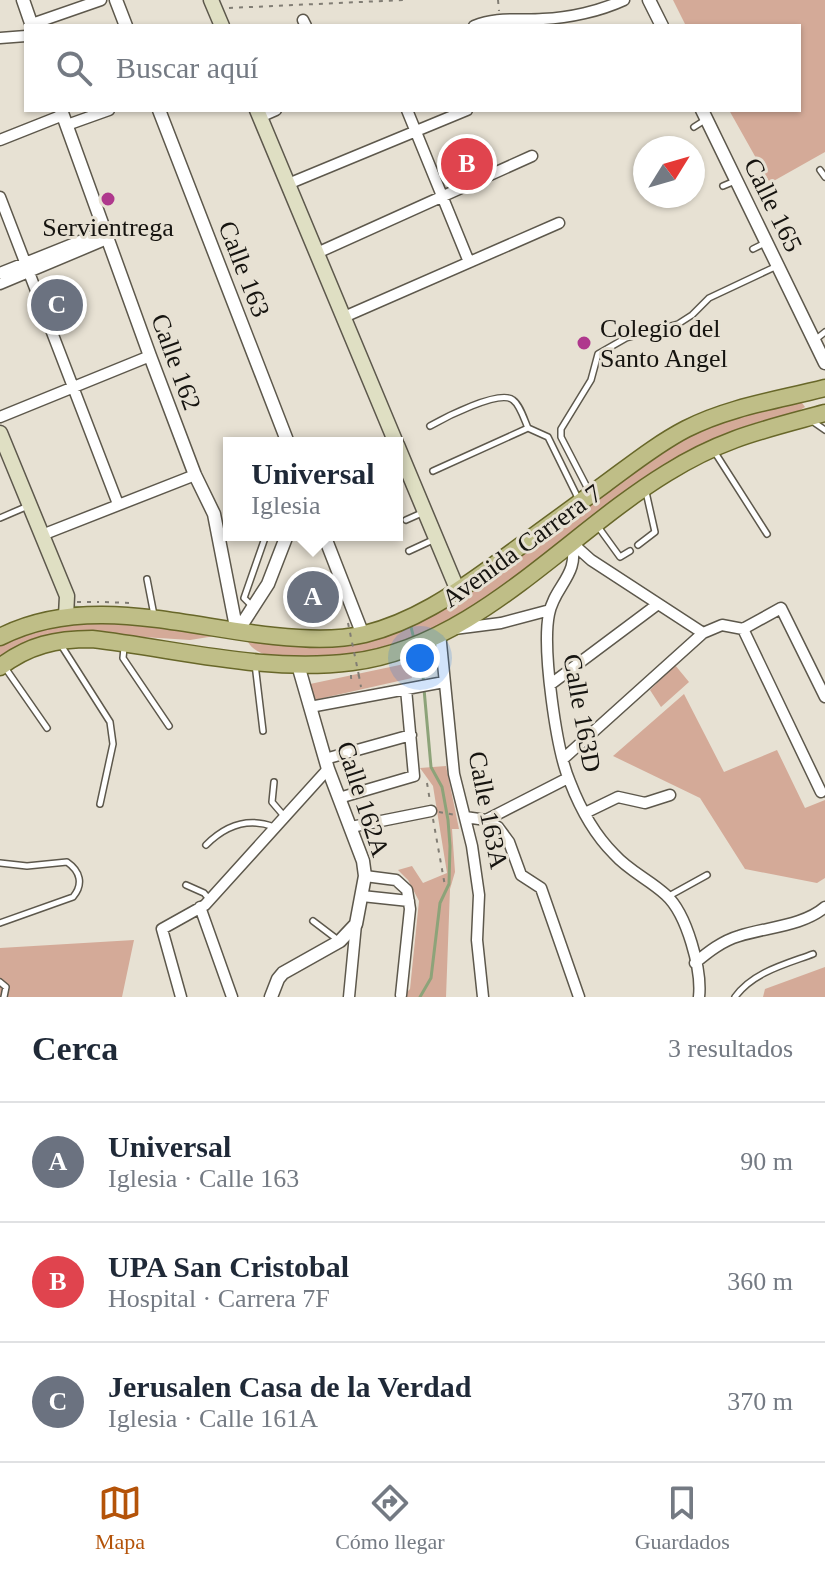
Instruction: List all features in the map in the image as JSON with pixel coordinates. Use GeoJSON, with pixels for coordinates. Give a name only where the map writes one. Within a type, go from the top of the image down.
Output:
{"type":"FeatureCollection","features":[{"type":"Feature","properties":{"kind":"main road"},"geometry":{"type":"LineString","coordinates":[[213,4],[221,24]]}},
{"type":"Feature","properties":{"kind":"main road"},"geometry":{"type":"LineString","coordinates":[[259,114],[394,437]]}},
{"type":"Feature","properties":{"kind":"main road","name":"Avenida Carrera 7"},"geometry":{"type":"LineString","coordinates":[[0,637],[36,621],[96,615],[304,639],[363,635],[402,622],[458,591],[685,430],[734,410],[825,388]]}},
{"type":"Feature","properties":{"kind":"main road"},"geometry":{"type":"LineString","coordinates":[[803,393],[813,404],[808,418]]}},
{"type":"Feature","properties":{"kind":"main road"},"geometry":{"type":"LineString","coordinates":[[808,418],[825,405]]}},
{"type":"Feature","properties":{"kind":"main road","name":"Avenida Carrera 7"},"geometry":{"type":"LineString","coordinates":[[1,666],[32,647],[58,641],[92,639],[255,663],[298,665],[363,660],[401,649],[444,631],[488,605],[645,488],[712,447],[745,434],[825,413]]}},
{"type":"Feature","properties":{"kind":"main road"},"geometry":{"type":"LineString","coordinates":[[0,433],[67,596],[66,616]]}},
{"type":"Feature","properties":{"kind":"main road"},"geometry":{"type":"LineString","coordinates":[[403,458],[458,591]]}},
{"type":"Feature","properties":{"kind":"main road"},"geometry":{"type":"LineString","coordinates":[[157,647],[206,645],[237,632],[255,663]]}},
{"type":"Feature","properties":{"kind":"street"},"geometry":{"type":"LineString","coordinates":[[23,0],[29,24]]}},
{"type":"Feature","properties":{"kind":"street"},"geometry":{"type":"LineString","coordinates":[[42,24],[101,0]]}},
{"type":"Feature","properties":{"kind":"street"},"geometry":{"type":"LineString","coordinates":[[116,0],[125,24]]}},
{"type":"Feature","properties":{"kind":"street"},"geometry":{"type":"LineString","coordinates":[[480,24],[500,18],[540,20],[562,17],[624,0]]}},
{"type":"Feature","properties":{"kind":"street"},"geometry":{"type":"LineString","coordinates":[[649,0],[661,24]]}},
{"type":"Feature","properties":{"kind":"street"},"geometry":{"type":"LineString","coordinates":[[0,38],[24,31]]}},
{"type":"Feature","properties":{"kind":"street"},"geometry":{"type":"LineString","coordinates":[[0,140],[64,117],[96,112]]}},
{"type":"Feature","properties":{"kind":"street","name":"Calle 163"},"geometry":{"type":"LineString","coordinates":[[160,112],[286,437]]}},
{"type":"Feature","properties":{"kind":"street"},"geometry":{"type":"LineString","coordinates":[[408,112],[469,262]]}},
{"type":"Feature","properties":{"kind":"street"},"geometry":{"type":"LineString","coordinates":[[288,184],[462,112]]}},
{"type":"Feature","properties":{"kind":"street","name":"Calle 165"},"geometry":{"type":"LineString","coordinates":[[704,114],[825,362]]}},
{"type":"Feature","properties":{"kind":"street","name":"Calle 162"},"geometry":{"type":"LineString","coordinates":[[64,117],[150,356],[195,475],[214,514],[237,632]]}},
{"type":"Feature","properties":{"kind":"street"},"geometry":{"type":"LineString","coordinates":[[317,253],[532,156]]}},
{"type":"Feature","properties":{"kind":"street"},"geometry":{"type":"LineString","coordinates":[[0,197],[118,504]]}},
{"type":"Feature","properties":{"kind":"street"},"geometry":{"type":"LineString","coordinates":[[344,317],[559,223]]}},
{"type":"Feature","properties":{"kind":"street"},"geometry":{"type":"LineString","coordinates":[[0,284],[27,268],[106,235]]}},
{"type":"Feature","properties":{"kind":"street"},"geometry":{"type":"LineString","coordinates":[[0,273],[27,268]]}},
{"type":"Feature","properties":{"kind":"street"},"geometry":{"type":"LineString","coordinates":[[0,417],[150,356]]}},
{"type":"Feature","properties":{"kind":"street"},"geometry":{"type":"LineString","coordinates":[[42,535],[195,475]]}},
{"type":"Feature","properties":{"kind":"street"},"geometry":{"type":"LineString","coordinates":[[237,632],[268,584],[285,541]]}},
{"type":"Feature","properties":{"kind":"street"},"geometry":{"type":"LineString","coordinates":[[326,541],[363,635]]}},
{"type":"Feature","properties":{"kind":"street"},"geometry":{"type":"LineString","coordinates":[[571,542],[591,560],[703,633]]}},
{"type":"Feature","properties":{"kind":"street","name":"Calle 163D"},"geometry":{"type":"LineString","coordinates":[[571,542],[575,557],[550,610],[547,643],[568,778],[599,837],[615,856],[668,897],[684,924],[700,982],[699,997]]}},
{"type":"Feature","properties":{"kind":"street"},"geometry":{"type":"LineString","coordinates":[[551,684],[658,604]]}},
{"type":"Feature","properties":{"kind":"street"},"geometry":{"type":"LineString","coordinates":[[563,759],[703,633],[722,625],[743,629],[781,608],[825,697]]}},
{"type":"Feature","properties":{"kind":"street"},"geometry":{"type":"LineString","coordinates":[[444,631],[501,623],[550,610]]}},
{"type":"Feature","properties":{"kind":"street"},"geometry":{"type":"LineString","coordinates":[[743,629],[821,792]]}},
{"type":"Feature","properties":{"kind":"street","name":"Calle 163A"},"geometry":{"type":"LineString","coordinates":[[444,631],[444,682],[459,816],[472,846],[479,895],[477,940],[483,997]]}},
{"type":"Feature","properties":{"kind":"street","name":"Calle 162A"},"geometry":{"type":"LineString","coordinates":[[298,665],[327,764],[363,861],[365,876],[356,924],[349,997]]}},
{"type":"Feature","properties":{"kind":"street"},"geometry":{"type":"LineString","coordinates":[[310,707],[444,682]]}},
{"type":"Feature","properties":{"kind":"street"},"geometry":{"type":"LineString","coordinates":[[339,798],[414,776],[406,689]]}},
{"type":"Feature","properties":{"kind":"street"},"geometry":{"type":"LineString","coordinates":[[181,997],[162,929],[209,900],[327,764],[411,735]]}},
{"type":"Feature","properties":{"kind":"street"},"geometry":{"type":"LineString","coordinates":[[486,820],[568,778]]}},
{"type":"Feature","properties":{"kind":"street"},"geometry":{"type":"LineString","coordinates":[[585,813],[618,797],[645,803],[670,795]]}},
{"type":"Feature","properties":{"kind":"street"},"geometry":{"type":"LineString","coordinates":[[351,827],[436,812]]}},
{"type":"Feature","properties":{"kind":"street"},"geometry":{"type":"LineString","coordinates":[[459,816],[486,820],[502,832],[521,875],[541,888],[579,997]]}},
{"type":"Feature","properties":{"kind":"street"},"geometry":{"type":"LineString","coordinates":[[365,876],[396,880],[407,890],[409,901],[401,995]]}},
{"type":"Feature","properties":{"kind":"street"},"geometry":{"type":"LineString","coordinates":[[362,896],[409,901]]}},
{"type":"Feature","properties":{"kind":"street"},"geometry":{"type":"LineString","coordinates":[[200,907],[232,997]]}},
{"type":"Feature","properties":{"kind":"street"},"geometry":{"type":"LineString","coordinates":[[695,963],[736,936],[810,917],[825,907]]}},
{"type":"Feature","properties":{"kind":"street"},"geometry":{"type":"LineString","coordinates":[[271,997],[278,979],[290,967],[340,941],[356,924]]}},
{"type":"Feature","properties":{"kind":"lane"},"geometry":{"type":"LineString","coordinates":[[694,127],[704,114]]}},
{"type":"Feature","properties":{"kind":"lane"},"geometry":{"type":"LineString","coordinates":[[820,170],[825,177]]}},
{"type":"Feature","properties":{"kind":"lane"},"geometry":{"type":"LineString","coordinates":[[723,186],[736,180]]}},
{"type":"Feature","properties":{"kind":"lane"},"geometry":{"type":"LineString","coordinates":[[753,249],[766,243]]}},
{"type":"Feature","properties":{"kind":"lane"},"geometry":{"type":"LineString","coordinates":[[586,498],[561,437],[561,429],[591,380],[598,354],[626,338],[678,324],[709,298],[778,266]]}},
{"type":"Feature","properties":{"kind":"lane"},"geometry":{"type":"LineString","coordinates":[[814,341],[825,332]]}},
{"type":"Feature","properties":{"kind":"lane"},"geometry":{"type":"LineString","coordinates":[[430,426],[493,398],[507,396],[515,401],[528,428],[548,437],[586,498]]}},
{"type":"Feature","properties":{"kind":"lane"},"geometry":{"type":"LineString","coordinates":[[808,418],[825,430]]}},
{"type":"Feature","properties":{"kind":"lane"},"geometry":{"type":"LineString","coordinates":[[433,471],[528,428]]}},
{"type":"Feature","properties":{"kind":"lane"},"geometry":{"type":"LineString","coordinates":[[712,447],[767,534]]}},
{"type":"Feature","properties":{"kind":"lane"},"geometry":{"type":"LineString","coordinates":[[638,545],[655,532],[645,488]]}},
{"type":"Feature","properties":{"kind":"lane"},"geometry":{"type":"LineString","coordinates":[[0,518],[30,505]]}},
{"type":"Feature","properties":{"kind":"lane"},"geometry":{"type":"LineString","coordinates":[[406,520],[425,511]]}},
{"type":"Feature","properties":{"kind":"lane"},"geometry":{"type":"LineString","coordinates":[[596,523],[620,557],[630,551]]}},
{"type":"Feature","properties":{"kind":"lane"},"geometry":{"type":"LineString","coordinates":[[409,551],[436,539]]}},
{"type":"Feature","properties":{"kind":"lane"},"geometry":{"type":"LineString","coordinates":[[252,606],[244,598],[264,541]]}},
{"type":"Feature","properties":{"kind":"lane"},"geometry":{"type":"LineString","coordinates":[[147,579],[155,620]]}},
{"type":"Feature","properties":{"kind":"lane"},"geometry":{"type":"LineString","coordinates":[[58,641],[110,722],[113,744],[100,804]]}},
{"type":"Feature","properties":{"kind":"lane"},"geometry":{"type":"LineString","coordinates":[[126,643],[123,658],[169,726]]}},
{"type":"Feature","properties":{"kind":"lane"},"geometry":{"type":"LineString","coordinates":[[255,663],[263,731]]}},
{"type":"Feature","properties":{"kind":"lane"},"geometry":{"type":"LineString","coordinates":[[1,666],[47,728]]}},
{"type":"Feature","properties":{"kind":"lane"},"geometry":{"type":"LineString","coordinates":[[274,782],[272,802],[285,816]]}},
{"type":"Feature","properties":{"kind":"lane"},"geometry":{"type":"LineString","coordinates":[[206,845],[230,827],[261,823],[275,827]]}},
{"type":"Feature","properties":{"kind":"lane"},"geometry":{"type":"LineString","coordinates":[[0,863],[27,866],[67,862],[75,868],[80,878],[79,890],[73,897],[0,923]]}},
{"type":"Feature","properties":{"kind":"lane"},"geometry":{"type":"LineString","coordinates":[[668,897],[707,875]]}},
{"type":"Feature","properties":{"kind":"lane"},"geometry":{"type":"LineString","coordinates":[[186,885],[204,893],[209,900]]}},
{"type":"Feature","properties":{"kind":"lane"},"geometry":{"type":"LineString","coordinates":[[313,921],[340,941]]}},
{"type":"Feature","properties":{"kind":"lane"},"geometry":{"type":"LineString","coordinates":[[735,997],[748,982],[765,972],[813,954]]}},
{"type":"Feature","properties":{"kind":"lane"},"geometry":{"type":"LineString","coordinates":[[0,982],[6,987],[4,997]]}},
{"type":"Feature","properties":{"kind":"path"},"geometry":{"type":"LineString","coordinates":[[213,4],[404,0]]}},
{"type":"Feature","properties":{"kind":"path"},"geometry":{"type":"LineString","coordinates":[[498,0],[500,18]]}},
{"type":"Feature","properties":{"kind":"path"},"geometry":{"type":"LineString","coordinates":[[348,623],[363,697]]}},
{"type":"Feature","properties":{"kind":"path"},"geometry":{"type":"LineString","coordinates":[[427,783],[436,812],[445,886]]}},
{"type":"Feature","properties":{"kind":"path"},"geometry":{"type":"LineString","coordinates":[[436,812],[459,816]]}},
{"type":"Feature","properties":{"kind":"shaded area"},"geometry":{"type":"Polygon","coordinates":[[[673,0],[825,0],[825,152],[770,183],[730,112],[801,112],[801,24],[685,24],[673,0]]]}},
{"type":"Feature","properties":{"kind":"shaded area"},"geometry":{"type":"Polygon","coordinates":[[[800,400],[805,407],[797,412],[739,428],[684,454],[496,592],[457,616],[415,635],[363,652],[289,657],[266,655],[248,642],[311,646],[376,637],[586,506],[689,436],[712,424],[800,400]]]}},
{"type":"Feature","properties":{"kind":"shaded area"},"geometry":{"type":"Polygon","coordinates":[[[72,621],[148,625],[215,636],[190,640],[65,632],[41,636],[0,660],[0,643],[36,629],[72,621]]]}},
{"type":"Feature","properties":{"kind":"shaded area"},"geometry":{"type":"Polygon","coordinates":[[[409,663],[412,678],[314,700],[310,684],[409,663]]]}},
{"type":"Feature","properties":{"kind":"shaded area"},"geometry":{"type":"Polygon","coordinates":[[[675,665],[689,682],[661,707],[650,690],[675,665]]]}},
{"type":"Feature","properties":{"kind":"shaded area"},"geometry":{"type":"Polygon","coordinates":[[[684,694],[724,772],[777,750],[805,808],[825,800],[825,878],[817,883],[745,869],[700,798],[613,756],[684,694]]]}},
{"type":"Feature","properties":{"kind":"shaded area"},"geometry":{"type":"Polygon","coordinates":[[[446,766],[459,829],[452,829],[455,872],[450,889],[446,997],[402,997],[410,989],[419,901],[408,880],[398,870],[412,866],[423,883],[447,873],[433,786],[420,768],[446,766]]]}},
{"type":"Feature","properties":{"kind":"shaded area"},"geometry":{"type":"Polygon","coordinates":[[[134,940],[122,997],[0,997],[0,948],[134,940]]]}},
{"type":"Feature","properties":{"kind":"shaded area"},"geometry":{"type":"Polygon","coordinates":[[[825,967],[825,997],[763,997],[765,989],[825,967]]]}},
{"type":"Feature","properties":{"kind":"waterway"},"geometry":{"type":"LineString","coordinates":[[70,607],[86,608]]}},
{"type":"Feature","properties":{"kind":"waterway"},"geometry":{"type":"LineString","coordinates":[[410,623],[414,639]]}},
{"type":"Feature","properties":{"kind":"waterway"},"geometry":{"type":"LineString","coordinates":[[417,650],[424,682]]}},
{"type":"Feature","properties":{"kind":"waterway"},"geometry":{"type":"LineString","coordinates":[[420,997],[431,978],[440,903],[449,884],[450,846],[442,787],[431,767],[424,689]]}},
{"type":"Feature","properties":{"kind":"place","name":"UPA San Cristobal"},"geometry":{"type":"Point","coordinates":[467,164]}},
{"type":"Feature","properties":{"kind":"place","name":"Servientrega"},"geometry":{"type":"Point","coordinates":[108,199]}},
{"type":"Feature","properties":{"kind":"place","name":"Jerusalen Casa de la Verdad"},"geometry":{"type":"Point","coordinates":[57,305]}},
{"type":"Feature","properties":{"kind":"place","name":"Colegio del Santo Angel"},"geometry":{"type":"Point","coordinates":[584,343]}},
{"type":"Feature","properties":{"kind":"place","name":"Universal"},"geometry":{"type":"Point","coordinates":[313,597]}}]}
